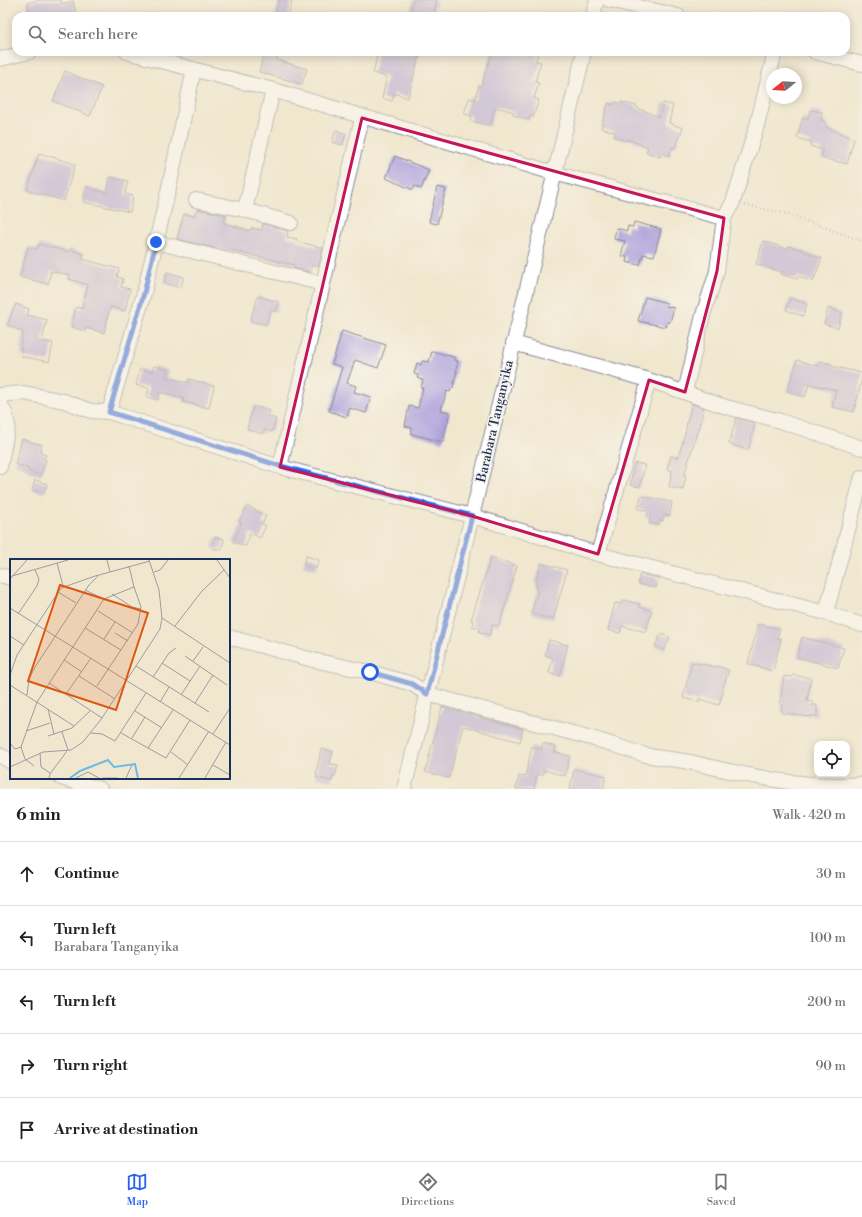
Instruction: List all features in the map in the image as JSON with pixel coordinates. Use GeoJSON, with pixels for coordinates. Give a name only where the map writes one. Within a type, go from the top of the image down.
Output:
{"type":"FeatureCollection","features":[{"type":"Feature","properties":{"kind":"street"},"geometry":{"type":"LineString","coordinates":[[594,12],[597,0]]}},
{"type":"Feature","properties":{"kind":"street"},"geometry":{"type":"LineString","coordinates":[[609,0],[661,12]]}},
{"type":"Feature","properties":{"kind":"street"},"geometry":{"type":"LineString","coordinates":[[0,59],[13,56]]}},
{"type":"Feature","properties":{"kind":"street"},"geometry":{"type":"LineString","coordinates":[[143,56],[273,90],[362,118],[554,174],[724,218]]}},
{"type":"Feature","properties":{"kind":"street","name":"Barabara Tanganyika"},"geometry":{"type":"LineString","coordinates":[[404,789],[472,516],[583,56]]}},
{"type":"Feature","properties":{"kind":"street"},"geometry":{"type":"LineString","coordinates":[[684,392],[703,315],[716,271],[724,218],[733,202],[757,125],[774,56]]}},
{"type":"Feature","properties":{"kind":"street"},"geometry":{"type":"LineString","coordinates":[[831,56],[862,64]]}},
{"type":"Feature","properties":{"kind":"street"},"geometry":{"type":"LineString","coordinates":[[109,412],[144,293],[168,192],[194,69]]}},
{"type":"Feature","properties":{"kind":"street"},"geometry":{"type":"LineString","coordinates":[[245,210],[273,90]]}},
{"type":"Feature","properties":{"kind":"street"},"geometry":{"type":"LineString","coordinates":[[280,466],[362,118]]}},
{"type":"Feature","properties":{"kind":"street"},"geometry":{"type":"LineString","coordinates":[[196,200],[245,210],[291,224]]}},
{"type":"Feature","properties":{"kind":"street"},"geometry":{"type":"LineString","coordinates":[[156,242],[323,284]]}},
{"type":"Feature","properties":{"kind":"street"},"geometry":{"type":"LineString","coordinates":[[513,343],[649,380],[726,407],[777,420],[862,448]]}},
{"type":"Feature","properties":{"kind":"street"},"geometry":{"type":"LineString","coordinates":[[598,554],[649,380]]}},
{"type":"Feature","properties":{"kind":"street"},"geometry":{"type":"LineString","coordinates":[[0,395],[24,393],[64,401],[91,411],[109,412],[280,466],[472,516],[598,554],[826,613],[862,624]]}},
{"type":"Feature","properties":{"kind":"street"},"geometry":{"type":"LineString","coordinates":[[0,403],[5,413],[8,426],[0,467]]}},
{"type":"Feature","properties":{"kind":"street"},"geometry":{"type":"LineString","coordinates":[[826,613],[862,478]]}},
{"type":"Feature","properties":{"kind":"street"},"geometry":{"type":"LineString","coordinates":[[0,575],[10,578]]}},
{"type":"Feature","properties":{"kind":"street"},"geometry":{"type":"LineString","coordinates":[[230,637],[313,660],[370,672],[412,684],[427,694],[586,736],[646,755],[693,763],[765,779],[810,785],[842,786],[862,784]]}},
{"type":"Feature","properties":{"kind":"street"},"geometry":{"type":"LineString","coordinates":[[0,755],[10,761]]}},
{"type":"Feature","properties":{"kind":"street"},"geometry":{"type":"LineString","coordinates":[[66,779],[100,789]]}},
{"type":"Feature","properties":{"kind":"path"},"geometry":{"type":"LineString","coordinates":[[733,202],[788,214],[862,241]]}},
{"type":"Feature","properties":{"kind":"highlighted area"},"geometry":{"type":"Polygon","coordinates":[[[362,118],[724,218],[717,271],[685,392],[649,380],[598,554],[472,516],[280,467],[362,118]]]}},
{"type":"Feature","properties":{"kind":"building"},"geometry":{"type":"Polygon","coordinates":[[[39,0],[61,0],[62,4],[73,1],[76,12],[30,12],[27,3],[39,0]]]}},
{"type":"Feature","properties":{"kind":"building"},"geometry":{"type":"Polygon","coordinates":[[[279,0],[292,0],[289,12],[276,12],[279,0]]]}},
{"type":"Feature","properties":{"kind":"building"},"geometry":{"type":"Polygon","coordinates":[[[413,0],[437,0],[434,12],[410,12],[413,0]]]}},
{"type":"Feature","properties":{"kind":"building"},"geometry":{"type":"Polygon","coordinates":[[[263,56],[278,56],[276,60],[307,69],[302,84],[259,72],[263,56]]]}},
{"type":"Feature","properties":{"kind":"building"},"geometry":{"type":"Polygon","coordinates":[[[377,56],[419,56],[408,98],[394,93],[392,101],[382,98],[387,77],[373,73],[377,56]]]}},
{"type":"Feature","properties":{"kind":"building"},"geometry":{"type":"Polygon","coordinates":[[[491,56],[537,56],[536,61],[541,62],[535,82],[539,83],[534,98],[539,100],[533,117],[530,116],[529,120],[513,115],[514,112],[495,107],[490,126],[471,121],[472,116],[464,114],[469,98],[475,100],[479,85],[481,86],[491,56]]]}},
{"type":"Feature","properties":{"kind":"building"},"geometry":{"type":"Polygon","coordinates":[[[65,71],[102,87],[90,116],[53,101],[65,71]]]}},
{"type":"Feature","properties":{"kind":"building"},"geometry":{"type":"Polygon","coordinates":[[[614,102],[637,106],[637,108],[660,117],[663,103],[673,105],[669,123],[683,128],[675,148],[672,147],[669,156],[661,153],[660,157],[646,152],[648,147],[627,139],[626,141],[614,137],[615,132],[601,128],[608,103],[614,105],[614,102]]]}},
{"type":"Feature","properties":{"kind":"building"},"geometry":{"type":"Polygon","coordinates":[[[810,110],[822,112],[821,121],[825,121],[826,127],[854,139],[847,164],[821,158],[823,150],[810,146],[811,142],[797,138],[803,117],[808,119],[810,110]]]}},
{"type":"Feature","properties":{"kind":"building"},"geometry":{"type":"Polygon","coordinates":[[[336,130],[346,134],[342,145],[332,142],[336,130]]]}},
{"type":"Feature","properties":{"kind":"building"},"geometry":{"type":"Polygon","coordinates":[[[39,153],[75,164],[64,201],[27,190],[39,153]]]}},
{"type":"Feature","properties":{"kind":"building"},"geometry":{"type":"Polygon","coordinates":[[[395,156],[429,170],[421,189],[415,186],[413,190],[386,178],[395,156]]]}},
{"type":"Feature","properties":{"kind":"building"},"geometry":{"type":"Polygon","coordinates":[[[110,177],[128,181],[125,194],[133,196],[130,212],[83,202],[86,187],[107,193],[110,177]]]}},
{"type":"Feature","properties":{"kind":"building"},"geometry":{"type":"Polygon","coordinates":[[[437,187],[446,189],[437,224],[429,222],[437,187]]]}},
{"type":"Feature","properties":{"kind":"building"},"geometry":{"type":"Polygon","coordinates":[[[197,209],[226,215],[224,223],[250,231],[251,228],[262,230],[263,224],[288,231],[287,237],[323,248],[318,266],[312,265],[310,272],[293,268],[294,265],[177,239],[184,214],[194,216],[197,209]]]}},
{"type":"Feature","properties":{"kind":"building"},"geometry":{"type":"Polygon","coordinates":[[[634,222],[661,229],[654,256],[643,254],[640,265],[626,262],[627,257],[621,256],[625,241],[614,239],[616,228],[627,231],[628,226],[633,227],[634,222]]]}},
{"type":"Feature","properties":{"kind":"building"},"geometry":{"type":"Polygon","coordinates":[[[763,241],[788,249],[789,246],[822,258],[813,282],[798,276],[797,279],[781,274],[782,272],[756,264],[763,241]]]}},
{"type":"Feature","properties":{"kind":"building"},"geometry":{"type":"Polygon","coordinates":[[[39,244],[69,252],[70,249],[84,254],[82,259],[119,269],[117,277],[123,279],[121,287],[130,289],[125,311],[110,307],[104,333],[86,328],[85,331],[71,327],[76,307],[82,309],[88,285],[69,279],[70,275],[51,271],[48,284],[20,277],[28,247],[37,249],[39,244]]]}},
{"type":"Feature","properties":{"kind":"building"},"geometry":{"type":"Polygon","coordinates":[[[167,272],[184,277],[180,288],[164,283],[167,272]]]}},
{"type":"Feature","properties":{"kind":"building"},"geometry":{"type":"Polygon","coordinates":[[[258,296],[279,302],[276,312],[271,310],[266,325],[250,321],[258,296]]]}},
{"type":"Feature","properties":{"kind":"building"},"geometry":{"type":"Polygon","coordinates":[[[645,297],[667,303],[666,306],[674,308],[670,322],[668,321],[666,327],[638,321],[645,297]]]}},
{"type":"Feature","properties":{"kind":"building"},"geometry":{"type":"Polygon","coordinates":[[[790,298],[807,304],[803,316],[786,310],[790,298]]]}},
{"type":"Feature","properties":{"kind":"building"},"geometry":{"type":"Polygon","coordinates":[[[16,304],[29,309],[27,315],[47,320],[42,341],[53,343],[49,362],[21,356],[22,349],[20,349],[23,332],[7,325],[16,304]]]}},
{"type":"Feature","properties":{"kind":"building"},"geometry":{"type":"Polygon","coordinates":[[[828,308],[842,313],[838,328],[824,324],[828,308]]]}},
{"type":"Feature","properties":{"kind":"building"},"geometry":{"type":"Polygon","coordinates":[[[342,331],[386,345],[378,368],[355,360],[347,383],[356,386],[354,392],[371,397],[366,413],[350,408],[347,417],[329,411],[342,367],[332,364],[342,331]]]}},
{"type":"Feature","properties":{"kind":"building"},"geometry":{"type":"Polygon","coordinates":[[[432,351],[454,357],[454,360],[458,361],[453,388],[451,388],[450,392],[447,391],[441,410],[450,412],[443,442],[411,434],[412,428],[405,426],[409,406],[418,408],[423,388],[421,388],[423,380],[417,378],[418,375],[414,374],[417,363],[421,365],[422,361],[429,362],[432,351]]]}},
{"type":"Feature","properties":{"kind":"building"},"geometry":{"type":"Polygon","coordinates":[[[797,360],[818,366],[819,361],[832,364],[831,366],[862,373],[854,412],[832,407],[836,390],[809,384],[805,397],[787,391],[797,360]]]}},
{"type":"Feature","properties":{"kind":"building"},"geometry":{"type":"Polygon","coordinates":[[[154,366],[168,370],[166,377],[188,383],[189,379],[214,386],[209,408],[183,402],[184,399],[160,392],[158,400],[147,397],[149,388],[136,385],[140,369],[152,372],[154,366]]]}},
{"type":"Feature","properties":{"kind":"building"},"geometry":{"type":"Polygon","coordinates":[[[692,404],[704,408],[684,476],[686,476],[683,490],[669,487],[672,470],[667,469],[671,456],[678,458],[692,404]]]}},
{"type":"Feature","properties":{"kind":"building"},"geometry":{"type":"Polygon","coordinates":[[[253,406],[270,411],[268,416],[276,419],[272,432],[264,430],[263,434],[247,429],[253,406]]]}},
{"type":"Feature","properties":{"kind":"building"},"geometry":{"type":"Polygon","coordinates":[[[736,418],[755,423],[748,450],[729,444],[736,418]]]}},
{"type":"Feature","properties":{"kind":"building"},"geometry":{"type":"Polygon","coordinates":[[[22,439],[42,445],[40,453],[46,455],[44,459],[46,460],[41,475],[28,471],[29,469],[15,464],[22,439]]]}},
{"type":"Feature","properties":{"kind":"building"},"geometry":{"type":"Polygon","coordinates":[[[635,463],[645,465],[640,487],[630,485],[635,463]]]}},
{"type":"Feature","properties":{"kind":"building"},"geometry":{"type":"Polygon","coordinates":[[[35,480],[47,484],[44,493],[32,490],[35,480]]]}},
{"type":"Feature","properties":{"kind":"building"},"geometry":{"type":"Polygon","coordinates":[[[641,496],[672,502],[670,516],[664,515],[663,521],[660,520],[659,525],[649,523],[650,518],[647,517],[648,511],[638,509],[641,496]]]}},
{"type":"Feature","properties":{"kind":"building"},"geometry":{"type":"Polygon","coordinates":[[[247,506],[266,516],[262,524],[266,526],[260,538],[250,533],[246,546],[233,542],[242,523],[239,522],[247,506]]]}},
{"type":"Feature","properties":{"kind":"building"},"geometry":{"type":"Polygon","coordinates":[[[215,537],[224,539],[221,550],[212,548],[215,537]]]}},
{"type":"Feature","properties":{"kind":"building"},"geometry":{"type":"Polygon","coordinates":[[[306,556],[319,560],[316,569],[303,565],[306,556]]]}},
{"type":"Feature","properties":{"kind":"building"},"geometry":{"type":"Polygon","coordinates":[[[491,557],[517,566],[499,626],[492,625],[490,635],[479,632],[480,628],[472,626],[473,621],[471,620],[491,557]]]}},
{"type":"Feature","properties":{"kind":"building"},"geometry":{"type":"Polygon","coordinates":[[[541,563],[567,570],[553,620],[531,613],[538,590],[536,589],[537,585],[535,584],[541,563]]]}},
{"type":"Feature","properties":{"kind":"building"},"geometry":{"type":"Polygon","coordinates":[[[640,574],[658,578],[656,588],[638,584],[640,574]]]}},
{"type":"Feature","properties":{"kind":"building"},"geometry":{"type":"Polygon","coordinates":[[[623,600],[640,604],[639,607],[652,611],[646,632],[622,626],[620,633],[608,630],[615,603],[622,604],[623,600]]]}},
{"type":"Feature","properties":{"kind":"building"},"geometry":{"type":"Polygon","coordinates":[[[758,624],[780,629],[777,638],[781,639],[773,671],[748,664],[758,624]]]}},
{"type":"Feature","properties":{"kind":"building"},"geometry":{"type":"Polygon","coordinates":[[[661,634],[670,638],[664,650],[655,646],[661,634]]]}},
{"type":"Feature","properties":{"kind":"building"},"geometry":{"type":"Polygon","coordinates":[[[802,637],[844,648],[838,668],[797,657],[802,637]]]}},
{"type":"Feature","properties":{"kind":"building"},"geometry":{"type":"Polygon","coordinates":[[[549,640],[568,645],[560,676],[549,673],[553,658],[545,655],[549,640]]]}},
{"type":"Feature","properties":{"kind":"building"},"geometry":{"type":"Polygon","coordinates":[[[692,662],[729,670],[719,705],[699,699],[699,702],[683,698],[692,662]]]}},
{"type":"Feature","properties":{"kind":"building"},"geometry":{"type":"Polygon","coordinates":[[[793,675],[811,678],[807,701],[813,702],[812,705],[817,705],[817,716],[810,717],[781,713],[782,705],[780,704],[784,676],[792,677],[793,675]]]}},
{"type":"Feature","properties":{"kind":"building"},"geometry":{"type":"Polygon","coordinates":[[[442,707],[523,729],[520,742],[463,726],[449,778],[425,772],[442,707]]]}},
{"type":"Feature","properties":{"kind":"building"},"geometry":{"type":"Polygon","coordinates":[[[543,743],[556,747],[554,752],[570,756],[565,776],[544,770],[543,775],[537,774],[534,789],[516,789],[519,776],[525,777],[532,746],[541,749],[543,743]]]}},
{"type":"Feature","properties":{"kind":"building"},"geometry":{"type":"Polygon","coordinates":[[[321,749],[333,751],[330,764],[338,765],[332,781],[316,778],[321,749]]]}},
{"type":"Feature","properties":{"kind":"building"},"geometry":{"type":"Polygon","coordinates":[[[574,769],[606,776],[603,789],[570,789],[574,769]]]}},
{"type":"Feature","properties":{"kind":"route"},"geometry":{"type":"LineString","coordinates":[[156,242],[144,293],[109,412],[280,466],[472,516],[427,694],[412,684],[370,672]]}}]}
